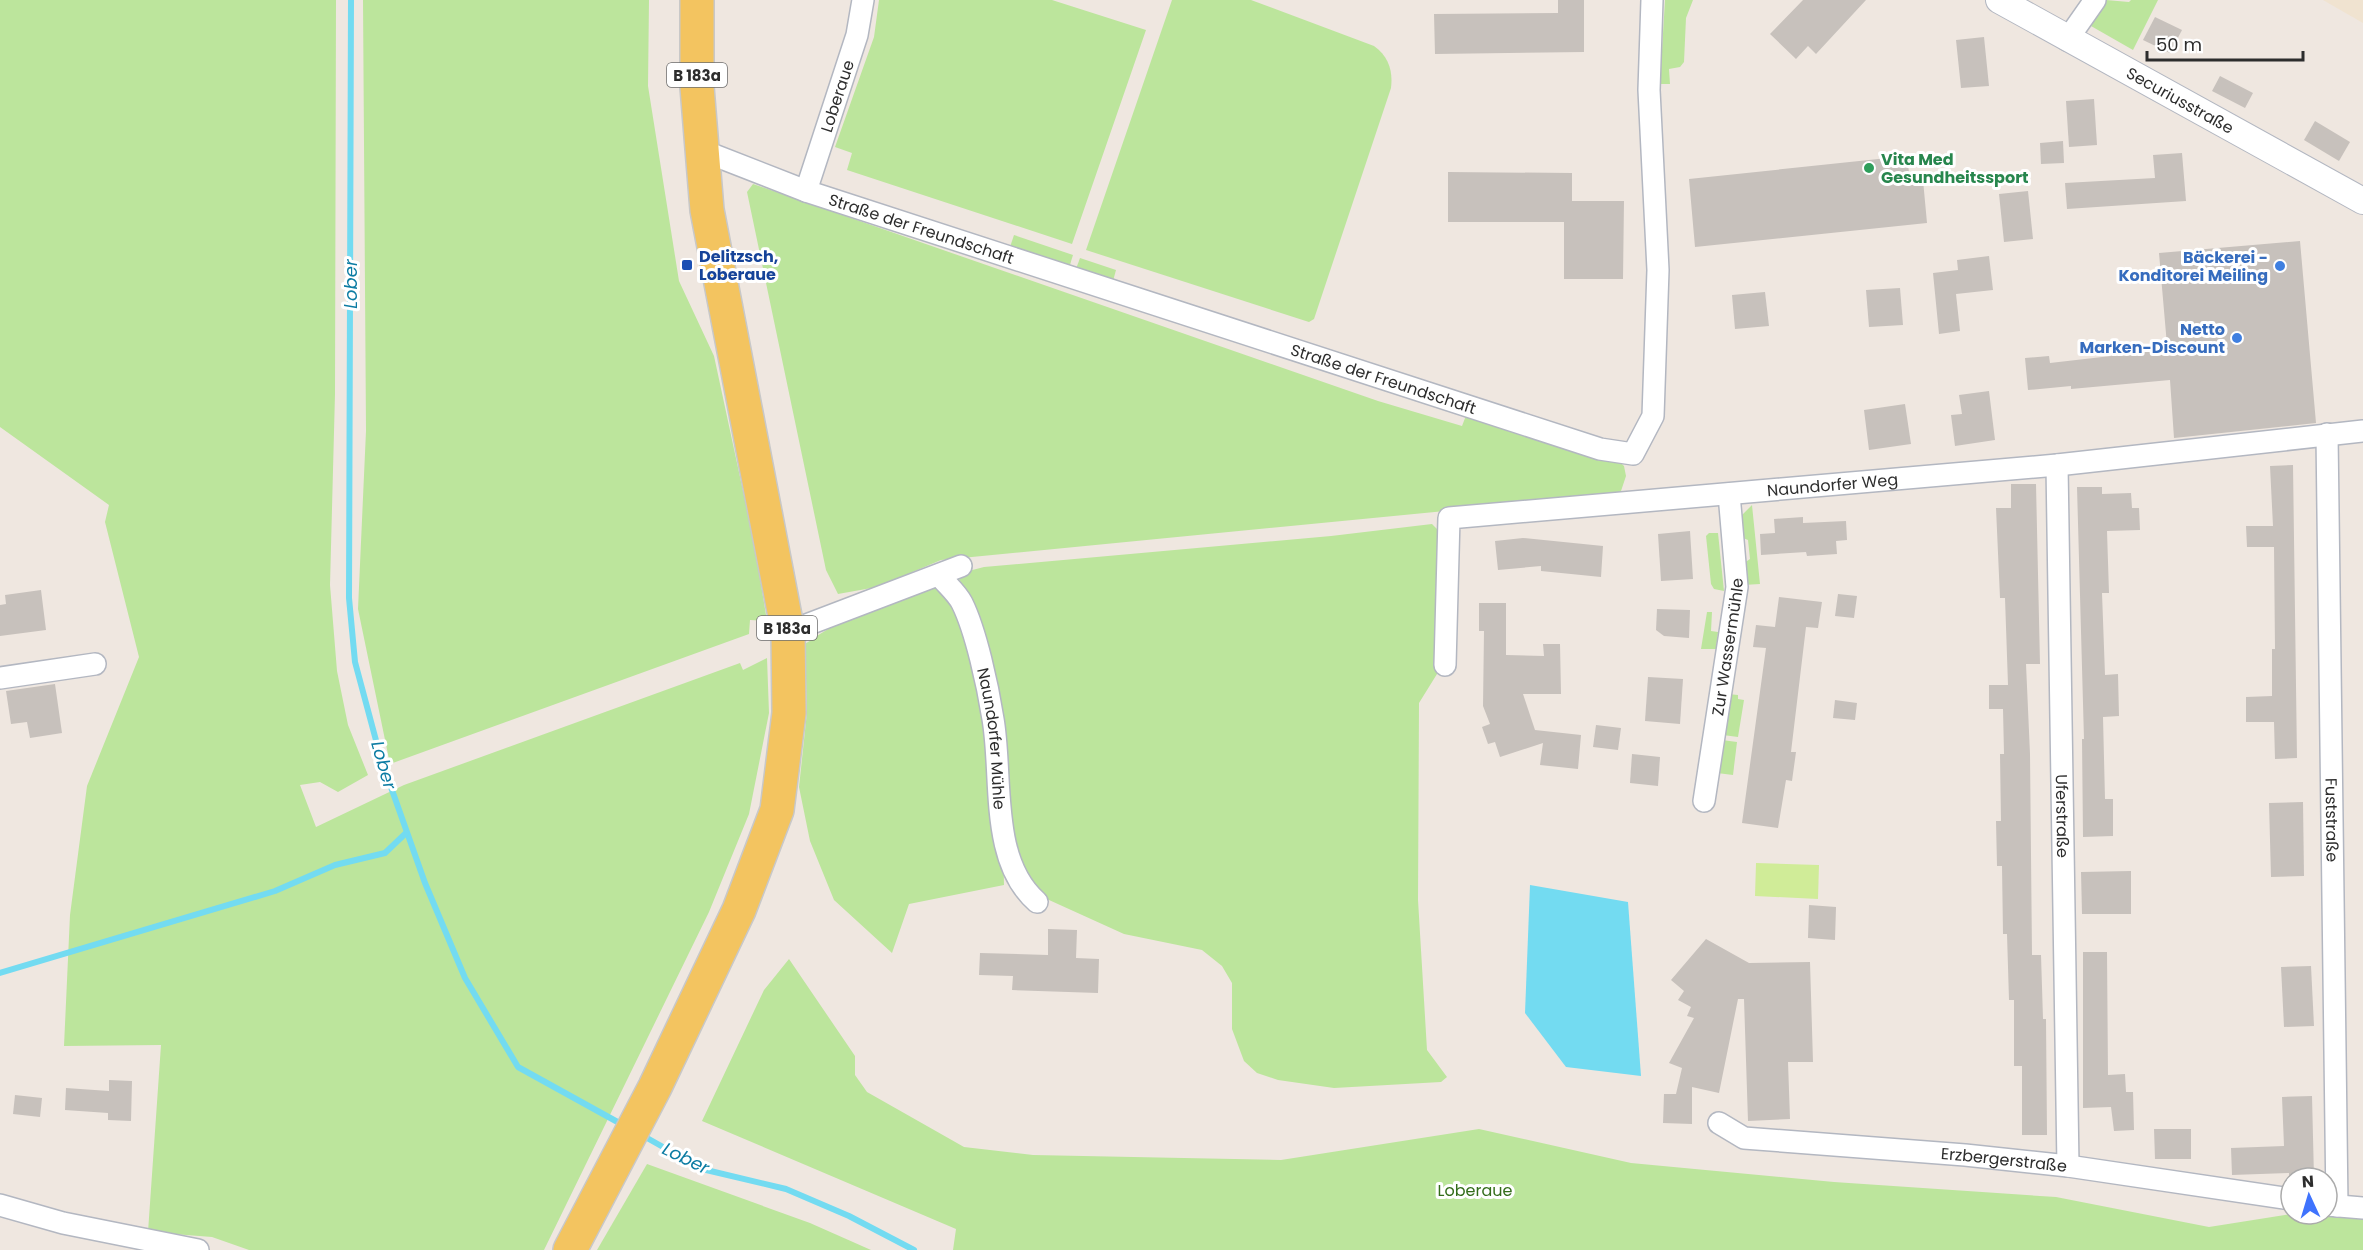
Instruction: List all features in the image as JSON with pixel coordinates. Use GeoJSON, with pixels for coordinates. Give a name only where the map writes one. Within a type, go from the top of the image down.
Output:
{"type":"FeatureCollection","features":[{"type":"Feature","properties":{"kind":"main road","name":"B 183a"},"geometry":{"type":"LineString","coordinates":[[570,1250],[655,1088],[739,910],[777,810],[789,713],[788,632],[773,543],[707,210],[697,87],[697,0]]}},
{"type":"Feature","properties":{"kind":"street","name":"Loberaue"},"geometry":{"type":"LineString","coordinates":[[806,190],[857,35],[863,0]]}},
{"type":"Feature","properties":{"kind":"street","name":"Straße der Freundschaft"},"geometry":{"type":"LineString","coordinates":[[701,150],[806,190],[1600,449],[1634,454],[1653,416],[1658,270],[1648,90],[1652,0]]}},
{"type":"Feature","properties":{"kind":"street","name":"Securiusstraße"},"geometry":{"type":"LineString","coordinates":[[1998,0],[2363,201]]}},
{"type":"Feature","properties":{"kind":"street"},"geometry":{"type":"LineString","coordinates":[[2067,40],[2095,0]]}},
{"type":"Feature","properties":{"kind":"street","name":"Naundorfer Weg"},"geometry":{"type":"LineString","coordinates":[[1445,665],[1449,518],[2057,465],[2363,431]]}},
{"type":"Feature","properties":{"kind":"street","name":"Fuststraße"},"geometry":{"type":"LineString","coordinates":[[2327,434],[2332,1166]]}},
{"type":"Feature","properties":{"kind":"street","name":"Uferstraße"},"geometry":{"type":"LineString","coordinates":[[2057,465],[2068,1166]]}},
{"type":"Feature","properties":{"kind":"street","name":"Zur Wassermühle"},"geometry":{"type":"LineString","coordinates":[[1704,801],[1737,587],[1729,494]]}},
{"type":"Feature","properties":{"kind":"street"},"geometry":{"type":"LineString","coordinates":[[788,632],[961,566]]}},
{"type":"Feature","properties":{"kind":"street","name":"Naundorfer Mühle"},"geometry":{"type":"LineString","coordinates":[[939,575],[962,602],[976,648],[993,719],[1003,841],[1013,871],[1025,892],[1037,902]]}},
{"type":"Feature","properties":{"kind":"street"},"geometry":{"type":"LineString","coordinates":[[0,678],[95,664]]}},
{"type":"Feature","properties":{"kind":"street","name":"Erzbergerstraße"},"geometry":{"type":"LineString","coordinates":[[1719,1123],[1744,1138],[1965,1155],[2068,1166],[2279,1197]]}},
{"type":"Feature","properties":{"kind":"street"},"geometry":{"type":"LineString","coordinates":[[0,1205],[63,1223],[198,1250]]}},
{"type":"Feature","properties":{"kind":"street"},"geometry":{"type":"LineString","coordinates":[[2339,1206],[2363,1208]]}},
{"type":"Feature","properties":{"kind":"shaded area"},"geometry":{"type":"Polygon","coordinates":[[[2323,0],[2363,0],[2363,23],[2323,0]]]}},
{"type":"Feature","properties":{"kind":"green space"},"geometry":{"type":"Polygon","coordinates":[[[0,0],[336,0],[335,394],[330,585],[337,671],[348,725],[368,775],[338,792],[320,782],[300,785],[316,827],[404,785],[740,663],[743,670],[767,658],[769,713],[749,814],[709,912],[544,1250],[249,1250],[212,1237],[148,1232],[161,1045],[64,1046],[70,915],[87,786],[139,657],[105,522],[109,505],[0,427],[0,0]]]}},
{"type":"Feature","properties":{"kind":"green space"},"geometry":{"type":"Polygon","coordinates":[[[363,0],[649,0],[648,86],[679,281],[714,356],[754,542],[767,621],[750,620],[749,634],[390,764],[358,609],[366,431],[363,0]]]}},
{"type":"Feature","properties":{"kind":"green space"},"geometry":{"type":"Polygon","coordinates":[[[879,0],[1052,0],[1146,30],[1072,244],[847,170],[852,153],[835,147],[874,37],[879,0]]]}},
{"type":"Feature","properties":{"kind":"green space"},"geometry":{"type":"Polygon","coordinates":[[[1172,0],[1251,0],[1374,46],[1389,65],[1391,88],[1314,319],[1309,322],[1086,250],[1172,0]]]}},
{"type":"Feature","properties":{"kind":"green space"},"geometry":{"type":"Polygon","coordinates":[[[1665,0],[1693,0],[1686,18],[1684,62],[1680,67],[1669,69],[1670,84],[1660,84],[1665,0]]]}},
{"type":"Feature","properties":{"kind":"green space"},"geometry":{"type":"Polygon","coordinates":[[[2106,0],[2129,2],[2131,0],[2158,0],[2133,50],[2091,26],[2106,0]]]}},
{"type":"Feature","properties":{"kind":"green space"},"geometry":{"type":"Polygon","coordinates":[[[753,184],[1378,401],[1462,426],[1467,413],[1617,459],[1624,466],[1626,476],[1620,494],[941,560],[877,587],[838,594],[826,570],[747,192],[753,184]]]}},
{"type":"Feature","properties":{"kind":"green space"},"geometry":{"type":"Polygon","coordinates":[[[1014,235],[1073,255],[1069,268],[1010,247],[1014,235]]]}},
{"type":"Feature","properties":{"kind":"green space"},"geometry":{"type":"Polygon","coordinates":[[[1080,258],[1116,270],[1113,281],[1076,269],[1080,258]]]}},
{"type":"Feature","properties":{"kind":"green space"},"geometry":{"type":"Polygon","coordinates":[[[1752,505],[1760,584],[1743,585],[1741,565],[1750,559],[1748,540],[1738,536],[1740,517],[1752,505]]]}},
{"type":"Feature","properties":{"kind":"green space"},"geometry":{"type":"Polygon","coordinates":[[[1432,524],[1439,531],[1437,674],[1419,703],[1418,900],[1427,1050],[1447,1077],[1441,1082],[1334,1088],[1278,1080],[1257,1073],[1244,1061],[1232,1029],[1232,983],[1222,966],[1202,950],[1124,934],[1038,895],[1003,841],[1004,885],[909,904],[892,953],[834,900],[810,841],[799,787],[807,712],[805,644],[821,633],[870,606],[939,575],[974,613],[957,574],[984,567],[1331,536],[1432,524]]]}},
{"type":"Feature","properties":{"kind":"green space"},"geometry":{"type":"Polygon","coordinates":[[[1709,533],[1718,533],[1724,591],[1714,589],[1711,584],[1706,536],[1709,533]]]}},
{"type":"Feature","properties":{"kind":"green space"},"geometry":{"type":"Polygon","coordinates":[[[1707,612],[1712,612],[1711,631],[1718,632],[1716,649],[1701,649],[1707,612]]]}},
{"type":"Feature","properties":{"kind":"green space"},"geometry":{"type":"Polygon","coordinates":[[[1728,694],[1738,695],[1738,699],[1744,700],[1738,737],[1723,735],[1728,694]]]}},
{"type":"Feature","properties":{"kind":"green space"},"geometry":{"type":"Polygon","coordinates":[[[1722,740],[1737,742],[1733,775],[1717,773],[1722,740]]]}},
{"type":"Feature","properties":{"kind":"green space"},"geometry":{"type":"Polygon","coordinates":[[[1756,863],[1819,865],[1818,899],[1755,896],[1756,863]]]}},
{"type":"Feature","properties":{"kind":"green space","name":"Loberaue"},"geometry":{"type":"Polygon","coordinates":[[[789,959],[855,1056],[855,1075],[867,1092],[964,1147],[1033,1155],[1281,1160],[1479,1129],[1631,1163],[1834,1182],[2056,1197],[2209,1227],[2279,1216],[2279,1226],[2339,1226],[2339,1212],[2363,1208],[2363,1250],[953,1250],[956,1229],[702,1121],[764,990],[789,959]]]}},
{"type":"Feature","properties":{"kind":"green space"},"geometry":{"type":"Polygon","coordinates":[[[647,1164],[810,1223],[871,1250],[597,1250],[647,1164]]]}},
{"type":"Feature","properties":{"kind":"water"},"geometry":{"type":"Polygon","coordinates":[[[1530,885],[1628,902],[1641,1076],[1566,1067],[1525,1013],[1530,885]]]}},
{"type":"Feature","properties":{"kind":"building"},"geometry":{"type":"Polygon","coordinates":[[[1558,0],[1584,0],[1584,52],[1435,54],[1434,14],[1558,13],[1558,0]]]}},
{"type":"Feature","properties":{"kind":"building"},"geometry":{"type":"Polygon","coordinates":[[[1803,0],[1866,0],[1816,54],[1808,46],[1796,59],[1770,34],[1803,0]]]}},
{"type":"Feature","properties":{"kind":"building"},"geometry":{"type":"Polygon","coordinates":[[[2155,17],[2182,30],[2170,53],[2143,40],[2155,17]]]}},
{"type":"Feature","properties":{"kind":"building"},"geometry":{"type":"Polygon","coordinates":[[[1984,37],[1989,86],[1961,88],[1956,40],[1984,37]]]}},
{"type":"Feature","properties":{"kind":"building"},"geometry":{"type":"Polygon","coordinates":[[[2220,76],[2253,93],[2245,108],[2212,91],[2220,76]]]}},
{"type":"Feature","properties":{"kind":"building"},"geometry":{"type":"Polygon","coordinates":[[[2094,99],[2097,145],[2069,147],[2066,101],[2094,99]]]}},
{"type":"Feature","properties":{"kind":"building"},"geometry":{"type":"Polygon","coordinates":[[[2315,121],[2350,142],[2339,161],[2304,140],[2315,121]]]}},
{"type":"Feature","properties":{"kind":"building"},"geometry":{"type":"Polygon","coordinates":[[[2063,141],[2064,163],[2041,164],[2040,143],[2063,141]]]}},
{"type":"Feature","properties":{"kind":"building"},"geometry":{"type":"Polygon","coordinates":[[[2182,153],[2186,201],[2067,209],[2065,183],[2155,178],[2153,155],[2182,153]]]}},
{"type":"Feature","properties":{"kind":"building"},"geometry":{"type":"Polygon","coordinates":[[[1907,156],[1910,181],[1923,180],[1927,223],[1695,247],[1689,179],[1907,156]]]}},
{"type":"Feature","properties":{"kind":"building"},"geometry":{"type":"Polygon","coordinates":[[[1448,172],[1572,173],[1572,201],[1624,201],[1623,279],[1564,279],[1564,222],[1448,222],[1448,172]]]}},
{"type":"Feature","properties":{"kind":"building"},"geometry":{"type":"Polygon","coordinates":[[[2028,191],[2033,239],[2004,242],[1999,194],[2028,191]]]}},
{"type":"Feature","properties":{"kind":"building","name":"Netto Marken-Discount"},"geometry":{"type":"Polygon","coordinates":[[[2300,241],[2316,423],[2174,438],[2170,380],[2071,389],[2071,386],[2028,390],[2025,358],[2049,356],[2050,363],[2111,356],[2110,350],[2167,345],[2159,253],[2300,241]]]}},
{"type":"Feature","properties":{"kind":"building"},"geometry":{"type":"Polygon","coordinates":[[[1989,256],[1993,290],[1956,294],[1960,331],[1939,334],[1933,273],[1958,270],[1957,260],[1989,256]]]}},
{"type":"Feature","properties":{"kind":"building"},"geometry":{"type":"Polygon","coordinates":[[[1900,288],[1903,325],[1869,327],[1866,290],[1900,288]]]}},
{"type":"Feature","properties":{"kind":"building"},"geometry":{"type":"Polygon","coordinates":[[[1765,292],[1769,326],[1735,329],[1732,295],[1765,292]]]}},
{"type":"Feature","properties":{"kind":"building"},"geometry":{"type":"Polygon","coordinates":[[[1989,391],[1995,440],[1955,446],[1951,415],[1962,414],[1959,395],[1989,391]]]}},
{"type":"Feature","properties":{"kind":"building"},"geometry":{"type":"Polygon","coordinates":[[[1905,404],[1911,444],[1869,450],[1864,410],[1905,404]]]}},
{"type":"Feature","properties":{"kind":"building"},"geometry":{"type":"Polygon","coordinates":[[[2293,465],[2297,758],[2275,759],[2274,722],[2246,722],[2246,697],[2272,696],[2272,649],[2275,649],[2274,547],[2247,547],[2246,526],[2273,526],[2270,466],[2293,465]]]}},
{"type":"Feature","properties":{"kind":"building"},"geometry":{"type":"Polygon","coordinates":[[[2011,484],[2036,484],[2040,664],[2026,664],[2030,754],[2032,955],[2041,955],[2043,1019],[2046,1019],[2047,1135],[2022,1135],[2022,1066],[2014,1066],[2014,1000],[2009,1000],[2007,934],[2003,934],[2002,866],[1997,866],[1996,821],[2001,821],[2000,754],[2004,754],[2003,709],[1989,709],[1989,685],[2008,685],[2005,598],[2000,598],[1996,508],[2011,508],[2011,484]]]}},
{"type":"Feature","properties":{"kind":"building"},"geometry":{"type":"Polygon","coordinates":[[[2077,487],[2102,487],[2102,494],[2131,493],[2132,508],[2139,508],[2140,530],[2107,531],[2109,593],[2102,593],[2105,675],[2118,674],[2119,716],[2103,717],[2105,799],[2113,799],[2113,836],[2083,837],[2082,739],[2084,739],[2077,487]]]}},
{"type":"Feature","properties":{"kind":"building"},"geometry":{"type":"Polygon","coordinates":[[[1803,517],[1803,523],[1846,521],[1847,540],[1836,541],[1837,554],[1807,556],[1806,552],[1761,555],[1760,534],[1775,533],[1774,519],[1803,517]]]}},
{"type":"Feature","properties":{"kind":"building"},"geometry":{"type":"Polygon","coordinates":[[[1690,531],[1693,579],[1661,581],[1658,534],[1690,531]]]}},
{"type":"Feature","properties":{"kind":"building"},"geometry":{"type":"Polygon","coordinates":[[[1523,538],[1603,546],[1601,577],[1541,571],[1541,566],[1498,570],[1495,541],[1523,538]]]}},
{"type":"Feature","properties":{"kind":"building"},"geometry":{"type":"Polygon","coordinates":[[[41,590],[46,630],[0,636],[0,605],[6,604],[5,595],[41,590]]]}},
{"type":"Feature","properties":{"kind":"building"},"geometry":{"type":"Polygon","coordinates":[[[1838,594],[1857,596],[1854,618],[1835,616],[1838,594]]]}},
{"type":"Feature","properties":{"kind":"building"},"geometry":{"type":"Polygon","coordinates":[[[1779,597],[1822,602],[1818,628],[1806,627],[1791,752],[1796,752],[1792,781],[1786,780],[1778,828],[1742,823],[1766,648],[1753,647],[1756,625],[1775,627],[1779,597]]]}},
{"type":"Feature","properties":{"kind":"building"},"geometry":{"type":"Polygon","coordinates":[[[1479,603],[1506,603],[1506,655],[1544,656],[1543,644],[1560,644],[1561,694],[1523,694],[1535,730],[1581,735],[1578,769],[1540,765],[1543,743],[1500,757],[1495,742],[1488,744],[1482,727],[1490,724],[1483,706],[1484,631],[1479,631],[1479,603]]]}},
{"type":"Feature","properties":{"kind":"building"},"geometry":{"type":"Polygon","coordinates":[[[1657,609],[1690,610],[1689,638],[1664,636],[1656,630],[1657,609]]]}},
{"type":"Feature","properties":{"kind":"building"},"geometry":{"type":"Polygon","coordinates":[[[1648,677],[1683,679],[1680,724],[1645,721],[1648,677]]]}},
{"type":"Feature","properties":{"kind":"building"},"geometry":{"type":"Polygon","coordinates":[[[55,684],[62,733],[30,738],[27,722],[11,724],[6,691],[55,684]]]}},
{"type":"Feature","properties":{"kind":"building"},"geometry":{"type":"Polygon","coordinates":[[[1835,700],[1857,703],[1855,720],[1833,718],[1835,700]]]}},
{"type":"Feature","properties":{"kind":"building"},"geometry":{"type":"Polygon","coordinates":[[[1596,725],[1621,728],[1618,750],[1593,747],[1596,725]]]}},
{"type":"Feature","properties":{"kind":"building"},"geometry":{"type":"Polygon","coordinates":[[[1632,754],[1660,757],[1658,786],[1630,783],[1632,754]]]}},
{"type":"Feature","properties":{"kind":"building"},"geometry":{"type":"Polygon","coordinates":[[[2303,802],[2304,876],[2271,877],[2269,803],[2303,802]]]}},
{"type":"Feature","properties":{"kind":"building"},"geometry":{"type":"Polygon","coordinates":[[[2131,871],[2131,914],[2082,914],[2081,872],[2131,871]]]}},
{"type":"Feature","properties":{"kind":"building"},"geometry":{"type":"Polygon","coordinates":[[[1809,905],[1836,907],[1835,940],[1808,938],[1809,905]]]}},
{"type":"Feature","properties":{"kind":"building"},"geometry":{"type":"Polygon","coordinates":[[[1048,929],[1077,930],[1076,958],[1099,959],[1098,993],[1012,990],[1013,976],[979,975],[980,953],[1048,955],[1048,929]]]}},
{"type":"Feature","properties":{"kind":"building"},"geometry":{"type":"Polygon","coordinates":[[[1706,939],[1749,963],[1810,962],[1813,1062],[1788,1062],[1790,1119],[1748,1121],[1744,999],[1738,999],[1719,1093],[1692,1087],[1692,1124],[1663,1123],[1664,1094],[1676,1094],[1682,1068],[1669,1063],[1694,1018],[1687,1016],[1691,1007],[1678,1000],[1684,991],[1671,980],[1706,939]]]}},
{"type":"Feature","properties":{"kind":"building"},"geometry":{"type":"Polygon","coordinates":[[[2083,952],[2107,952],[2108,1075],[2125,1074],[2126,1092],[2133,1092],[2134,1130],[2114,1131],[2111,1107],[2083,1108],[2083,952]]]}},
{"type":"Feature","properties":{"kind":"building"},"geometry":{"type":"Polygon","coordinates":[[[2311,966],[2314,1026],[2284,1027],[2281,967],[2311,966]]]}},
{"type":"Feature","properties":{"kind":"building"},"geometry":{"type":"Polygon","coordinates":[[[109,1080],[132,1081],[131,1121],[108,1120],[108,1113],[65,1110],[66,1088],[109,1091],[109,1080]]]}},
{"type":"Feature","properties":{"kind":"building"},"geometry":{"type":"Polygon","coordinates":[[[15,1095],[42,1098],[40,1117],[13,1114],[15,1095]]]}},
{"type":"Feature","properties":{"kind":"building"},"geometry":{"type":"Polygon","coordinates":[[[2312,1096],[2314,1166],[2279,1166],[2279,1173],[2232,1175],[2231,1148],[2284,1146],[2282,1097],[2312,1096]]]}},
{"type":"Feature","properties":{"kind":"building"},"geometry":{"type":"Polygon","coordinates":[[[2154,1129],[2191,1129],[2191,1159],[2155,1159],[2154,1129]]]}},
{"type":"Feature","properties":{"kind":"waterway","name":"Lober"},"geometry":{"type":"LineString","coordinates":[[351,0],[349,598],[355,662],[381,759],[425,883],[465,978],[518,1067],[623,1125]]}},
{"type":"Feature","properties":{"kind":"waterway"},"geometry":{"type":"LineString","coordinates":[[0,973],[275,891],[335,865],[385,853],[406,833]]}},
{"type":"Feature","properties":{"kind":"waterway","name":"Lober"},"geometry":{"type":"LineString","coordinates":[[640,1134],[702,1169],[786,1189],[849,1216],[914,1250]]}},
{"type":"Feature","properties":{"kind":"place","name":"Vita Med Gesundheitssport"},"geometry":{"type":"Point","coordinates":[1869,168]}},
{"type":"Feature","properties":{"kind":"place","name":"Delitzsch, Loberaue"},"geometry":{"type":"Point","coordinates":[687,265]}},
{"type":"Feature","properties":{"kind":"place","name":"Bäckerei - Konditorei Meiling"},"geometry":{"type":"Point","coordinates":[2280,266]}},
{"type":"Feature","properties":{"kind":"place","name":"Netto Marken-Discount"},"geometry":{"type":"Point","coordinates":[2237,338]}}]}
